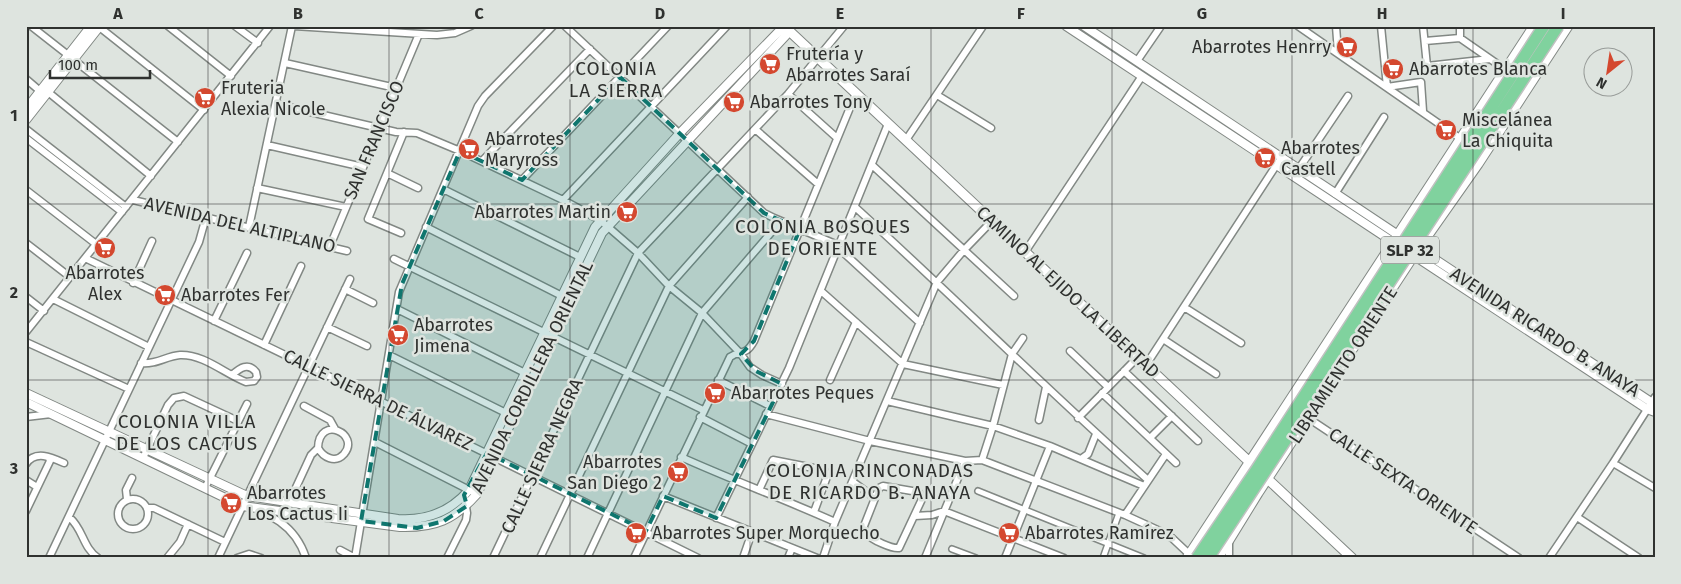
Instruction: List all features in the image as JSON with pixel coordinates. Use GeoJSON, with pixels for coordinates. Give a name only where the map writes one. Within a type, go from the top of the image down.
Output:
{"type":"FeatureCollection","features":[{"type":"Feature","properties":{"kind":"highway","name":"LIBRAMIENTO ORIENTE"},"geometry":{"type":"LineString","coordinates":[[1259,471],[1544,26]]}},
{"type":"Feature","properties":{"kind":"highway","name":"LIBRAMIENTO ORIENTE"},"geometry":{"type":"LineString","coordinates":[[1259,471],[1558,26]]}},
{"type":"Feature","properties":{"kind":"highway","name":"SLP 32"},"geometry":{"type":"LineString","coordinates":[[1191,556],[1259,471]]}},
{"type":"Feature","properties":{"kind":"highway","name":"SLP 32"},"geometry":{"type":"LineString","coordinates":[[1208,558],[1259,471]]}},
{"type":"Feature","properties":{"kind":"main road","name":"LIBRAMIENTO ORIENTE"},"geometry":{"type":"LineString","coordinates":[[1259,471],[1287,405],[1534,26]]}},
{"type":"Feature","properties":{"kind":"main road","name":"LIBRAMIENTO ORIENTE"},"geometry":{"type":"LineString","coordinates":[[1259,471],[1308,418],[1416,252],[1478,164],[1568,26]]}},
{"type":"Feature","properties":{"kind":"main road","name":"CAMINO AL EJIDO LA LIBERTAD"},"geometry":{"type":"LineString","coordinates":[[787,27],[888,124],[1352,558]]}},
{"type":"Feature","properties":{"kind":"main road"},"geometry":{"type":"LineString","coordinates":[[1420,201],[1417,209],[1422,220],[1434,222],[1441,216]]}},
{"type":"Feature","properties":{"kind":"main road"},"geometry":{"type":"LineString","coordinates":[[1372,275],[1379,270],[1387,271],[1393,277],[1392,289]]}},
{"type":"Feature","properties":{"kind":"main road"},"geometry":{"type":"LineString","coordinates":[[1191,556],[1238,480],[1259,471],[1258,493],[1218,558]]}},
{"type":"Feature","properties":{"kind":"street"},"geometry":{"type":"LineString","coordinates":[[31,26],[178,142]]}},
{"type":"Feature","properties":{"kind":"street"},"geometry":{"type":"LineString","coordinates":[[26,108],[44,91],[97,26],[204,110]]}},
{"type":"Feature","properties":{"kind":"street"},"geometry":{"type":"LineString","coordinates":[[168,26],[232,76]]}},
{"type":"Feature","properties":{"kind":"street"},"geometry":{"type":"LineString","coordinates":[[236,26],[258,43]]}},
{"type":"Feature","properties":{"kind":"street"},"geometry":{"type":"LineString","coordinates":[[26,332],[270,26]]}},
{"type":"Feature","properties":{"kind":"street"},"geometry":{"type":"LineString","coordinates":[[249,227],[293,26],[396,29],[437,35],[455,33],[471,26]]}},
{"type":"Feature","properties":{"kind":"street"},"geometry":{"type":"LineString","coordinates":[[340,550],[355,558],[397,310],[402,284],[409,266],[478,106],[485,96],[553,26]]}},
{"type":"Feature","properties":{"kind":"street"},"geometry":{"type":"LineString","coordinates":[[565,26],[717,170],[769,216],[826,239],[920,323]]}},
{"type":"Feature","properties":{"kind":"street"},"geometry":{"type":"LineString","coordinates":[[522,180],[668,26]]}},
{"type":"Feature","properties":{"kind":"street"},"geometry":{"type":"LineString","coordinates":[[563,200],[727,26]]}},
{"type":"Feature","properties":{"kind":"street"},"geometry":{"type":"LineString","coordinates":[[638,253],[788,94],[844,26]]}},
{"type":"Feature","properties":{"kind":"street"},"geometry":{"type":"LineString","coordinates":[[906,140],[983,26]]}},
{"type":"Feature","properties":{"kind":"street","name":"AVENIDA RICARDO B. ANAYA"},"geometry":{"type":"LineString","coordinates":[[1066,26],[1653,405]]}},
{"type":"Feature","properties":{"kind":"street","name":"AVENIDA RICARDO B. ANAYA"},"geometry":{"type":"LineString","coordinates":[[1084,26],[1216,115],[1278,162],[1298,170],[1335,194],[1396,239]]}},
{"type":"Feature","properties":{"kind":"street"},"geometry":{"type":"LineString","coordinates":[[1137,62],[1161,26]]}},
{"type":"Feature","properties":{"kind":"street"},"geometry":{"type":"LineString","coordinates":[[1298,26],[1461,139]]}},
{"type":"Feature","properties":{"kind":"street"},"geometry":{"type":"LineString","coordinates":[[1336,26],[1338,53]]}},
{"type":"Feature","properties":{"kind":"street"},"geometry":{"type":"LineString","coordinates":[[1381,26],[1387,87]]}},
{"type":"Feature","properties":{"kind":"street"},"geometry":{"type":"LineString","coordinates":[[1423,26],[1427,66],[1490,59]]}},
{"type":"Feature","properties":{"kind":"street"},"geometry":{"type":"LineString","coordinates":[[1460,26],[1460,38]]}},
{"type":"Feature","properties":{"kind":"street","name":"AVENIDA CORDILLERA ORIENTAL"},"geometry":{"type":"LineString","coordinates":[[26,402],[242,506],[398,519],[425,518],[438,514],[451,507],[467,493],[580,257],[600,220],[679,134],[787,27]]}},
{"type":"Feature","properties":{"kind":"street","name":"AVENIDA CORDILLERA ORIENTAL"},"geometry":{"type":"LineString","coordinates":[[26,393],[247,496],[289,502],[400,527],[417,528],[444,521],[466,506],[477,494],[599,238],[787,27]]}},
{"type":"Feature","properties":{"kind":"street","name":"SAN FRANCISCO"},"geometry":{"type":"LineString","coordinates":[[330,246],[420,34]]}},
{"type":"Feature","properties":{"kind":"street"},"geometry":{"type":"LineString","coordinates":[[1425,41],[1460,38],[1506,70]]}},
{"type":"Feature","properties":{"kind":"street"},"geometry":{"type":"LineString","coordinates":[[482,161],[590,50]]}},
{"type":"Feature","properties":{"kind":"street"},"geometry":{"type":"LineString","coordinates":[[285,63],[396,88]]}},
{"type":"Feature","properties":{"kind":"street"},"geometry":{"type":"LineString","coordinates":[[1025,252],[1142,76]]}},
{"type":"Feature","properties":{"kind":"street"},"geometry":{"type":"LineString","coordinates":[[26,79],[44,91],[151,176]]}},
{"type":"Feature","properties":{"kind":"street"},"geometry":{"type":"LineString","coordinates":[[1387,87],[1421,82],[1423,111]]}},
{"type":"Feature","properties":{"kind":"street"},"geometry":{"type":"LineString","coordinates":[[26,120],[44,91]]}},
{"type":"Feature","properties":{"kind":"street"},"geometry":{"type":"LineString","coordinates":[[634,558],[703,410],[730,357],[734,354],[750,350],[754,342],[856,93]]}},
{"type":"Feature","properties":{"kind":"street"},"geometry":{"type":"LineString","coordinates":[[788,94],[837,138]]}},
{"type":"Feature","properties":{"kind":"street"},"geometry":{"type":"LineString","coordinates":[[937,94],[991,128]]}},
{"type":"Feature","properties":{"kind":"street"},"geometry":{"type":"LineString","coordinates":[[1298,170],[1348,96]]}},
{"type":"Feature","properties":{"kind":"street"},"geometry":{"type":"LineString","coordinates":[[276,104],[396,132],[417,133],[522,180],[600,220],[638,253],[669,286],[702,313],[756,371],[782,384]]}},
{"type":"Feature","properties":{"kind":"street"},"geometry":{"type":"LineString","coordinates":[[1212,122],[1216,115]]}},
{"type":"Feature","properties":{"kind":"street"},"geometry":{"type":"LineString","coordinates":[[1335,194],[1384,117]]}},
{"type":"Feature","properties":{"kind":"street"},"geometry":{"type":"LineString","coordinates":[[716,518],[782,384],[888,124]]}},
{"type":"Feature","properties":{"kind":"street","name":"AVENIDA DEL ALTIPLANO"},"geometry":{"type":"LineString","coordinates":[[26,129],[124,210]]}},
{"type":"Feature","properties":{"kind":"street"},"geometry":{"type":"LineString","coordinates":[[755,129],[818,184]]}},
{"type":"Feature","properties":{"kind":"street"},"geometry":{"type":"LineString","coordinates":[[401,233],[368,219],[404,132]]}},
{"type":"Feature","properties":{"kind":"street","name":"AVENIDA DEL ALTIPLANO"},"geometry":{"type":"LineString","coordinates":[[26,138],[124,210]]}},
{"type":"Feature","properties":{"kind":"street"},"geometry":{"type":"LineString","coordinates":[[267,145],[363,167]]}},
{"type":"Feature","properties":{"kind":"street"},"geometry":{"type":"LineString","coordinates":[[1146,365],[1278,162]]}},
{"type":"Feature","properties":{"kind":"street"},"geometry":{"type":"LineString","coordinates":[[872,165],[1014,296]]}},
{"type":"Feature","properties":{"kind":"street"},"geometry":{"type":"LineString","coordinates":[[387,173],[418,188]]}},
{"type":"Feature","properties":{"kind":"street"},"geometry":{"type":"LineString","coordinates":[[258,188],[346,207]]}},
{"type":"Feature","properties":{"kind":"street"},"geometry":{"type":"LineString","coordinates":[[443,189],[580,257]]}},
{"type":"Feature","properties":{"kind":"street"},"geometry":{"type":"LineString","coordinates":[[26,190],[96,244]]}},
{"type":"Feature","properties":{"kind":"street"},"geometry":{"type":"LineString","coordinates":[[540,558],[669,286],[748,198]]}},
{"type":"Feature","properties":{"kind":"street","name":"AVENIDA DEL ALTIPLANO"},"geometry":{"type":"LineString","coordinates":[[133,200],[347,251]]}},
{"type":"Feature","properties":{"kind":"street"},"geometry":{"type":"LineString","coordinates":[[855,207],[937,282],[1078,418],[1148,480]]}},
{"type":"Feature","properties":{"kind":"street"},"geometry":{"type":"LineString","coordinates":[[50,558],[198,242],[206,217]]}},
{"type":"Feature","properties":{"kind":"street"},"geometry":{"type":"LineString","coordinates":[[587,558],[702,313],[781,221]]}},
{"type":"Feature","properties":{"kind":"street"},"geometry":{"type":"LineString","coordinates":[[823,558],[835,522],[937,282],[992,221]]}},
{"type":"Feature","properties":{"kind":"street"},"geometry":{"type":"LineString","coordinates":[[426,227],[562,296]]}},
{"type":"Feature","properties":{"kind":"street"},"geometry":{"type":"LineString","coordinates":[[133,283],[152,241]]}},
{"type":"Feature","properties":{"kind":"street"},"geometry":{"type":"LineString","coordinates":[[26,243],[70,277]]}},
{"type":"Feature","properties":{"kind":"street"},"geometry":{"type":"LineString","coordinates":[[214,321],[247,253]]}},
{"type":"Feature","properties":{"kind":"street","name":"CALLE SIERRA NEGRA"},"geometry":{"type":"LineString","coordinates":[[493,558],[638,253]]}},
{"type":"Feature","properties":{"kind":"street","name":"CALLE SIERRA DE ÁLVAREZ"},"geometry":{"type":"LineString","coordinates":[[85,258],[170,301],[487,453],[698,558]]}},
{"type":"Feature","properties":{"kind":"street"},"geometry":{"type":"LineString","coordinates":[[394,259],[627,373],[666,390],[703,410]]}},
{"type":"Feature","properties":{"kind":"street"},"geometry":{"type":"LineString","coordinates":[[264,345],[301,266]]}},
{"type":"Feature","properties":{"kind":"street"},"geometry":{"type":"LineString","coordinates":[[218,558],[350,279]]}},
{"type":"Feature","properties":{"kind":"street"},"geometry":{"type":"LineString","coordinates":[[345,290],[372,303]]}},
{"type":"Feature","properties":{"kind":"street"},"geometry":{"type":"LineString","coordinates":[[821,291],[903,364],[1003,385]]}},
{"type":"Feature","properties":{"kind":"street"},"geometry":{"type":"LineString","coordinates":[[26,297],[44,311]]}},
{"type":"Feature","properties":{"kind":"street"},"geometry":{"type":"LineString","coordinates":[[53,299],[149,347]]}},
{"type":"Feature","properties":{"kind":"street"},"geometry":{"type":"LineString","coordinates":[[1184,307],[1241,343]]}},
{"type":"Feature","properties":{"kind":"street"},"geometry":{"type":"LineString","coordinates":[[397,310],[525,373]]}},
{"type":"Feature","properties":{"kind":"street"},"geometry":{"type":"LineString","coordinates":[[830,380],[856,322]]}},
{"type":"Feature","properties":{"kind":"street"},"geometry":{"type":"LineString","coordinates":[[327,327],[367,346]]}},
{"type":"Feature","properties":{"kind":"street"},"geometry":{"type":"LineString","coordinates":[[982,460],[1012,354],[1023,338]]}},
{"type":"Feature","properties":{"kind":"street"},"geometry":{"type":"LineString","coordinates":[[1163,339],[1216,374]]}},
{"type":"Feature","properties":{"kind":"street"},"geometry":{"type":"LineString","coordinates":[[26,342],[129,389]]}},
{"type":"Feature","properties":{"kind":"street"},"geometry":{"type":"LineString","coordinates":[[1070,351],[1108,387]]}},
{"type":"Feature","properties":{"kind":"street"},"geometry":{"type":"LineString","coordinates":[[389,355],[506,413]]}},
{"type":"Feature","properties":{"kind":"street"},"geometry":{"type":"LineString","coordinates":[[142,363],[149,364],[172,356],[191,356],[232,375]]}},
{"type":"Feature","properties":{"kind":"street"},"geometry":{"type":"LineString","coordinates":[[1078,418],[1138,357]]}},
{"type":"Feature","properties":{"kind":"street"},"geometry":{"type":"LineString","coordinates":[[1124,371],[1198,441]]}},
{"type":"Feature","properties":{"kind":"street"},"geometry":{"type":"LineString","coordinates":[[1304,379],[1307,391],[1315,395],[1322,395]]}},
{"type":"Feature","properties":{"kind":"street"},"geometry":{"type":"LineString","coordinates":[[718,380],[770,406]]}},
{"type":"Feature","properties":{"kind":"street"},"geometry":{"type":"LineString","coordinates":[[1039,420],[1046,387]]}},
{"type":"Feature","properties":{"kind":"street"},"geometry":{"type":"LineString","coordinates":[[1102,393],[1176,463]]}},
{"type":"Feature","properties":{"kind":"street"},"geometry":{"type":"LineString","coordinates":[[142,458],[168,405],[174,398],[184,396],[238,421]]}},
{"type":"Feature","properties":{"kind":"street"},"geometry":{"type":"LineString","coordinates":[[887,401],[993,426],[1050,446],[1144,486]]}},
{"type":"Feature","properties":{"kind":"street"},"geometry":{"type":"LineString","coordinates":[[205,488],[246,404]]}},
{"type":"Feature","properties":{"kind":"street","name":"CALLE SEXTA ORIENTE"},"geometry":{"type":"LineString","coordinates":[[1287,405],[1519,558]]}},
{"type":"Feature","properties":{"kind":"street"},"geometry":{"type":"LineString","coordinates":[[1549,558],[1653,405]]}},
{"type":"Feature","properties":{"kind":"street"},"geometry":{"type":"LineString","coordinates":[[304,406],[330,420],[335,429]]}},
{"type":"Feature","properties":{"kind":"street"},"geometry":{"type":"LineString","coordinates":[[26,417],[52,414]]}},
{"type":"Feature","properties":{"kind":"street"},"geometry":{"type":"LineString","coordinates":[[766,414],[870,441],[965,461],[982,460],[1122,514],[1166,534],[1191,556]]}},
{"type":"Feature","properties":{"kind":"street"},"geometry":{"type":"LineString","coordinates":[[1150,438],[1172,416]]}},
{"type":"Feature","properties":{"kind":"street"},"geometry":{"type":"LineString","coordinates":[[700,417],[752,444]]}},
{"type":"Feature","properties":{"kind":"street"},"geometry":{"type":"LineString","coordinates":[[335,429],[342,432],[348,444],[346,451],[341,457],[335,459],[328,458],[318,448],[318,440],[322,434],[328,430],[335,429]]}},
{"type":"Feature","properties":{"kind":"street"},"geometry":{"type":"LineString","coordinates":[[1081,459],[1088,454],[1096,434]]}},
{"type":"Feature","properties":{"kind":"street"},"geometry":{"type":"LineString","coordinates":[[375,442],[467,493],[477,494]]}},
{"type":"Feature","properties":{"kind":"street"},"geometry":{"type":"LineString","coordinates":[[1005,558],[1050,446]]}},
{"type":"Feature","properties":{"kind":"street"},"geometry":{"type":"LineString","coordinates":[[280,522],[311,455],[318,448]]}},
{"type":"Feature","properties":{"kind":"street"},"geometry":{"type":"LineString","coordinates":[[1103,558],[1122,514],[1166,454]]}},
{"type":"Feature","properties":{"kind":"street"},"geometry":{"type":"LineString","coordinates":[[26,464],[32,457],[38,455],[64,463]]}},
{"type":"Feature","properties":{"kind":"street"},"geometry":{"type":"LineString","coordinates":[[681,457],[734,481],[835,522]]}},
{"type":"Feature","properties":{"kind":"street"},"geometry":{"type":"LineString","coordinates":[[26,511],[50,461],[49,458]]}},
{"type":"Feature","properties":{"kind":"street"},"geometry":{"type":"LineString","coordinates":[[759,490],[773,460],[824,470],[828,474],[814,512]]}},
{"type":"Feature","properties":{"kind":"street"},"geometry":{"type":"LineString","coordinates":[[925,558],[965,461]]}},
{"type":"Feature","properties":{"kind":"street"},"geometry":{"type":"LineString","coordinates":[[1613,463],[1655,488]]}},
{"type":"Feature","properties":{"kind":"street"},"geometry":{"type":"LineString","coordinates":[[127,499],[126,490],[132,478]]}},
{"type":"Feature","properties":{"kind":"street"},"geometry":{"type":"LineString","coordinates":[[26,480],[37,487]]}},
{"type":"Feature","properties":{"kind":"street"},"geometry":{"type":"LineString","coordinates":[[1238,480],[1252,482],[1258,489],[1258,493]]}},
{"type":"Feature","properties":{"kind":"street"},"geometry":{"type":"LineString","coordinates":[[852,482],[875,498]]}},
{"type":"Feature","properties":{"kind":"street"},"geometry":{"type":"LineString","coordinates":[[883,486],[918,492],[922,499],[915,516],[899,548],[894,548],[868,535],[864,531],[864,526],[878,488],[883,486]]}},
{"type":"Feature","properties":{"kind":"street"},"geometry":{"type":"LineString","coordinates":[[978,491],[1144,558]]}},
{"type":"Feature","properties":{"kind":"street"},"geometry":{"type":"LineString","coordinates":[[447,558],[466,520],[467,493]]}},
{"type":"Feature","properties":{"kind":"street"},"geometry":{"type":"LineString","coordinates":[[663,496],[817,558]]}},
{"type":"Feature","properties":{"kind":"street"},"geometry":{"type":"LineString","coordinates":[[127,499],[139,500],[147,508],[147,520],[138,528],[126,528],[117,513],[118,508],[127,499]]}},
{"type":"Feature","properties":{"kind":"street"},"geometry":{"type":"LineString","coordinates":[[147,508],[154,508],[225,542]]}},
{"type":"Feature","properties":{"kind":"street"},"geometry":{"type":"LineString","coordinates":[[257,508],[280,522],[295,535],[306,558]]}},
{"type":"Feature","properties":{"kind":"street"},"geometry":{"type":"LineString","coordinates":[[915,516],[932,515],[944,511],[1064,558]]}},
{"type":"Feature","properties":{"kind":"street"},"geometry":{"type":"LineString","coordinates":[[1577,517],[1639,558]]}},
{"type":"Feature","properties":{"kind":"street"},"geometry":{"type":"LineString","coordinates":[[70,518],[79,529],[85,544],[98,558]]}},
{"type":"Feature","properties":{"kind":"street"},"geometry":{"type":"LineString","coordinates":[[167,558],[180,542],[188,524]]}},
{"type":"Feature","properties":{"kind":"street"},"geometry":{"type":"LineString","coordinates":[[744,558],[752,532]]}},
{"type":"Feature","properties":{"kind":"street"},"geometry":{"type":"LineString","coordinates":[[1229,542],[1229,558]]}},
{"type":"Feature","properties":{"kind":"street"},"geometry":{"type":"LineString","coordinates":[[788,558],[792,548]]}},
{"type":"Feature","properties":{"kind":"street"},"geometry":{"type":"LineString","coordinates":[[952,549],[976,558]]}},
{"type":"Feature","properties":{"kind":"street"},"geometry":{"type":"LineString","coordinates":[[680,558],[683,550]]}},
{"type":"Feature","properties":{"kind":"street"},"geometry":{"type":"LineString","coordinates":[[238,558],[249,554],[261,558]]}},
{"type":"Feature","properties":{"kind":"highlighted area"},"geometry":{"type":"Polygon","coordinates":[[[620,77],[764,213],[800,229],[754,341],[741,354],[756,371],[782,384],[716,518],[663,496],[646,531],[487,453],[464,495],[467,506],[444,521],[417,528],[361,521],[402,284],[460,151],[522,180],[620,77]]]}},
{"type":"Feature","properties":{"kind":"place","name":"Abarrotes Henrry"},"geometry":{"type":"Point","coordinates":[1347,47]}},
{"type":"Feature","properties":{"kind":"place","name":"Frutería y Abarrotes Saraí"},"geometry":{"type":"Point","coordinates":[770,64]}},
{"type":"Feature","properties":{"kind":"place","name":"Abarrotes Blanca"},"geometry":{"type":"Point","coordinates":[1393,69]}},
{"type":"Feature","properties":{"kind":"place","name":"Fruteria Alexia Nicole"},"geometry":{"type":"Point","coordinates":[205,98]}},
{"type":"Feature","properties":{"kind":"place","name":"Abarrotes Tony"},"geometry":{"type":"Point","coordinates":[734,102]}},
{"type":"Feature","properties":{"kind":"place","name":"Miscelánea La Chiquita"},"geometry":{"type":"Point","coordinates":[1446,130]}},
{"type":"Feature","properties":{"kind":"place","name":"Abarrotes Maryross"},"geometry":{"type":"Point","coordinates":[469,149]}},
{"type":"Feature","properties":{"kind":"place","name":"Abarrotes Castell"},"geometry":{"type":"Point","coordinates":[1265,158]}},
{"type":"Feature","properties":{"kind":"place","name":"Abarrotes Martin"},"geometry":{"type":"Point","coordinates":[627,212]}},
{"type":"Feature","properties":{"kind":"place","name":"Abarrotes Alex"},"geometry":{"type":"Point","coordinates":[105,248]}},
{"type":"Feature","properties":{"kind":"place","name":"Abarrotes Fer"},"geometry":{"type":"Point","coordinates":[165,295]}},
{"type":"Feature","properties":{"kind":"place","name":"Abarrotes Jimena"},"geometry":{"type":"Point","coordinates":[398,335]}},
{"type":"Feature","properties":{"kind":"place","name":"Abarrotes Peques"},"geometry":{"type":"Point","coordinates":[715,393]}},
{"type":"Feature","properties":{"kind":"place","name":"Abarrotes San Diego 2"},"geometry":{"type":"Point","coordinates":[678,472]}},
{"type":"Feature","properties":{"kind":"place","name":"Abarrotes Los Cactus Ii"},"geometry":{"type":"Point","coordinates":[231,503]}},
{"type":"Feature","properties":{"kind":"place","name":"Abarrotes Super Morquecho"},"geometry":{"type":"Point","coordinates":[636,533]}},
{"type":"Feature","properties":{"kind":"place","name":"Abarrotes Ramírez"},"geometry":{"type":"Point","coordinates":[1009,533]}},
{"type":"Feature","properties":{"kind":"district","name":"COLONIA LA SIERRA"},"geometry":{"type":"Point","coordinates":[616,79]}},
{"type":"Feature","properties":{"kind":"district","name":"COLONIA BOSQUES DE ORIENTE"},"geometry":{"type":"Point","coordinates":[823,237]}},
{"type":"Feature","properties":{"kind":"district","name":"COLONIA VILLA DE LOS CACTUS"},"geometry":{"type":"Point","coordinates":[187,432]}},
{"type":"Feature","properties":{"kind":"district","name":"COLONIA RINCONADAS DE RICARDO B. ANAYA"},"geometry":{"type":"Point","coordinates":[870,481]}}]}
